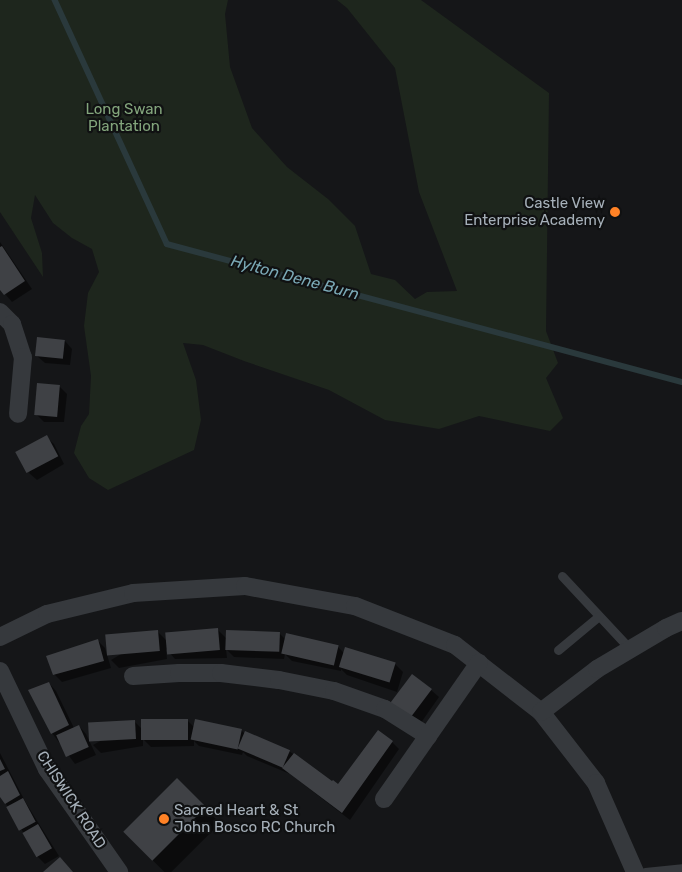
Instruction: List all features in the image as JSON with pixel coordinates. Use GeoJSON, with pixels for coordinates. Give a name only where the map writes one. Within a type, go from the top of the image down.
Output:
{"type":"FeatureCollection","features":[{"type":"Feature","properties":{"kind":"street"},"geometry":{"type":"LineString","coordinates":[[0,312],[12,324],[23,357],[18,414]]}},
{"type":"Feature","properties":{"kind":"street"},"geometry":{"type":"LineString","coordinates":[[0,637],[47,614],[133,593],[245,586],[355,606],[455,645],[541,712],[596,783],[635,872]]}},
{"type":"Feature","properties":{"kind":"street"},"geometry":{"type":"LineString","coordinates":[[541,712],[596,669],[666,628],[682,621]]}},
{"type":"Feature","properties":{"kind":"street"},"geometry":{"type":"LineString","coordinates":[[384,799],[478,663]]}},
{"type":"Feature","properties":{"kind":"street","name":"CHISWICK ROAD"},"geometry":{"type":"LineString","coordinates":[[0,671],[47,769],[119,872]]}},
{"type":"Feature","properties":{"kind":"street"},"geometry":{"type":"LineString","coordinates":[[133,676],[221,673],[279,680],[334,691],[385,710],[428,736]]}},
{"type":"Feature","properties":{"kind":"lane"},"geometry":{"type":"LineString","coordinates":[[562,576],[630,649]]}},
{"type":"Feature","properties":{"kind":"lane"},"geometry":{"type":"LineString","coordinates":[[558,650],[598,616]]}},
{"type":"Feature","properties":{"kind":"lane"},"geometry":{"type":"LineString","coordinates":[[645,872],[682,868]]}},
{"type":"Feature","properties":{"kind":"green space","name":"Long Swan Plantation"},"geometry":{"type":"Polygon","coordinates":[[[0,0],[228,0],[225,14],[230,67],[252,128],[287,167],[328,199],[355,226],[371,274],[395,280],[415,299],[427,292],[457,291],[419,192],[395,68],[347,8],[337,0],[421,0],[549,93],[546,331],[558,363],[546,378],[563,418],[550,431],[479,416],[439,429],[385,420],[329,390],[203,345],[183,343],[196,380],[201,420],[194,450],[108,490],[89,478],[74,453],[81,426],[89,414],[91,376],[84,326],[88,293],[99,272],[92,249],[72,238],[53,223],[35,195],[31,218],[42,253],[43,277],[0,212],[0,0]]]}},
{"type":"Feature","properties":{"kind":"building"},"geometry":{"type":"Polygon","coordinates":[[[2,246],[25,281],[4,295],[0,290],[0,247],[2,246]]]}},
{"type":"Feature","properties":{"kind":"building"},"geometry":{"type":"Polygon","coordinates":[[[37,337],[65,340],[63,359],[35,356],[37,337]]]}},
{"type":"Feature","properties":{"kind":"building"},"geometry":{"type":"Polygon","coordinates":[[[37,383],[60,385],[57,417],[34,415],[37,383]]]}},
{"type":"Feature","properties":{"kind":"building"},"geometry":{"type":"Polygon","coordinates":[[[47,435],[58,456],[26,473],[15,452],[47,435]]]}},
{"type":"Feature","properties":{"kind":"building"},"geometry":{"type":"Polygon","coordinates":[[[218,628],[220,650],[167,655],[165,633],[218,628]]]}},
{"type":"Feature","properties":{"kind":"building"},"geometry":{"type":"Polygon","coordinates":[[[158,630],[160,651],[107,656],[105,635],[158,630]]]}},
{"type":"Feature","properties":{"kind":"building"},"geometry":{"type":"Polygon","coordinates":[[[226,630],[280,632],[279,652],[225,650],[226,630]]]}},
{"type":"Feature","properties":{"kind":"building"},"geometry":{"type":"Polygon","coordinates":[[[286,633],[339,645],[334,666],[281,653],[286,633]]]}},
{"type":"Feature","properties":{"kind":"building"},"geometry":{"type":"Polygon","coordinates":[[[98,639],[104,661],[53,675],[46,656],[98,639]]]}},
{"type":"Feature","properties":{"kind":"building"},"geometry":{"type":"Polygon","coordinates":[[[345,647],[396,662],[390,683],[339,667],[345,647]]]}},
{"type":"Feature","properties":{"kind":"building"},"geometry":{"type":"Polygon","coordinates":[[[412,674],[432,689],[408,721],[388,706],[412,674]]]}},
{"type":"Feature","properties":{"kind":"building"},"geometry":{"type":"Polygon","coordinates":[[[49,682],[69,725],[51,734],[28,690],[49,682]]]}},
{"type":"Feature","properties":{"kind":"building"},"geometry":{"type":"Polygon","coordinates":[[[141,719],[188,719],[188,740],[141,740],[141,719]]]}},
{"type":"Feature","properties":{"kind":"building"},"geometry":{"type":"Polygon","coordinates":[[[195,719],[242,729],[238,750],[191,740],[195,719]]]}},
{"type":"Feature","properties":{"kind":"building"},"geometry":{"type":"Polygon","coordinates":[[[135,720],[136,739],[89,741],[88,722],[135,720]]]}},
{"type":"Feature","properties":{"kind":"building"},"geometry":{"type":"Polygon","coordinates":[[[79,725],[89,747],[66,757],[56,735],[79,725]]]}},
{"type":"Feature","properties":{"kind":"building"},"geometry":{"type":"Polygon","coordinates":[[[378,730],[393,741],[342,813],[282,768],[294,753],[338,784],[378,730]]]}},
{"type":"Feature","properties":{"kind":"building"},"geometry":{"type":"Polygon","coordinates":[[[245,731],[290,750],[283,768],[238,748],[245,731]]]}},
{"type":"Feature","properties":{"kind":"building"},"geometry":{"type":"Polygon","coordinates":[[[0,759],[5,769],[0,771],[0,759]]]}},
{"type":"Feature","properties":{"kind":"building"},"geometry":{"type":"Polygon","coordinates":[[[8,771],[20,795],[5,804],[0,797],[0,776],[8,771]]]}},
{"type":"Feature","properties":{"kind":"building","name":"Sacred Heart & St John Bosco RC Church"},"geometry":{"type":"Polygon","coordinates":[[[177,778],[206,807],[152,861],[123,832],[177,778]]]}},
{"type":"Feature","properties":{"kind":"building"},"geometry":{"type":"Polygon","coordinates":[[[23,798],[36,822],[19,831],[6,807],[23,798]]]}},
{"type":"Feature","properties":{"kind":"building"},"geometry":{"type":"Polygon","coordinates":[[[38,824],[52,848],[36,857],[22,833],[38,824]]]}},
{"type":"Feature","properties":{"kind":"building"},"geometry":{"type":"Polygon","coordinates":[[[60,857],[73,872],[43,872],[60,857]]]}},
{"type":"Feature","properties":{"kind":"waterway","name":"Hylton Dene Burn"},"geometry":{"type":"LineString","coordinates":[[55,0],[167,244],[682,382]]}},
{"type":"Feature","properties":{"kind":"place","name":"Castle View Enterprise Academy"},"geometry":{"type":"Point","coordinates":[615,212]}},
{"type":"Feature","properties":{"kind":"place","name":"Sacred Heart & St John Bosco RC Church"},"geometry":{"type":"Point","coordinates":[164,819]}}]}
